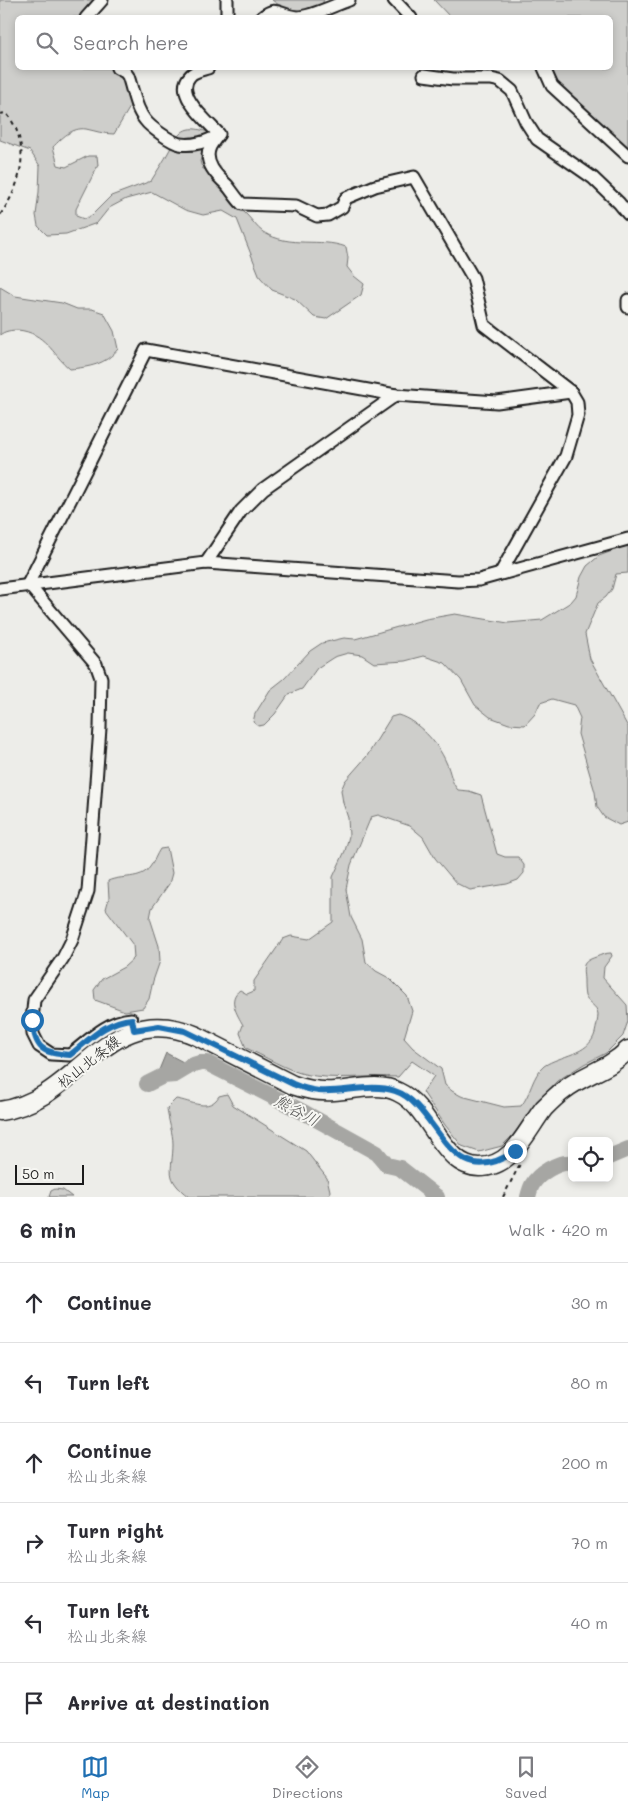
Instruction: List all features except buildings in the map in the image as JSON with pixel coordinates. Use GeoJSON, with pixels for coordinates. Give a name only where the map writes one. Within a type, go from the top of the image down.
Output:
{"type":"FeatureCollection","features":[{"type":"Feature","properties":{"kind":"main road","name":"松山北条線"},"geometry":{"type":"LineString","coordinates":[[0,1111],[23,1106],[50,1092],[103,1049],[134,1030],[159,1026],[185,1031],[308,1090],[334,1091],[386,1088],[398,1091],[416,1106],[456,1158],[475,1167],[486,1167],[506,1158],[515,1151],[545,1108],[555,1098],[577,1081],[612,1064],[628,1050]]}},
{"type":"Feature","properties":{"kind":"street"},"geometry":{"type":"LineString","coordinates":[[89,15],[102,0]]}},
{"type":"Feature","properties":{"kind":"street"},"geometry":{"type":"LineString","coordinates":[[227,0],[227,15]]}},
{"type":"Feature","properties":{"kind":"street"},"geometry":{"type":"LineString","coordinates":[[306,15],[348,0]]}},
{"type":"Feature","properties":{"kind":"street"},"geometry":{"type":"LineString","coordinates":[[394,0],[408,15]]}},
{"type":"Feature","properties":{"kind":"street"},"geometry":{"type":"LineString","coordinates":[[265,15],[275,11],[289,15]]}},
{"type":"Feature","properties":{"kind":"street"},"geometry":{"type":"LineString","coordinates":[[121,70],[128,76],[138,108],[145,121],[159,132],[179,144],[212,139],[219,134]]}},
{"type":"Feature","properties":{"kind":"street"},"geometry":{"type":"LineString","coordinates":[[204,70],[189,77],[185,93],[194,108],[219,134]]}},
{"type":"Feature","properties":{"kind":"street"},"geometry":{"type":"LineString","coordinates":[[445,70],[452,79]]}},
{"type":"Feature","properties":{"kind":"street"},"geometry":{"type":"LineString","coordinates":[[545,70],[552,86],[628,156]]}},
{"type":"Feature","properties":{"kind":"street"},"geometry":{"type":"LineString","coordinates":[[424,75],[452,79],[500,81],[512,91],[526,122],[537,140],[593,178],[620,203],[628,214]]}},
{"type":"Feature","properties":{"kind":"street"},"geometry":{"type":"LineString","coordinates":[[219,134],[209,148],[208,157],[210,165],[217,176],[242,204],[296,206],[317,216],[328,215],[342,207],[346,198],[375,186],[414,177],[473,278],[484,325],[570,392],[577,402],[578,415],[566,456],[500,574]]}},
{"type":"Feature","properties":{"kind":"street"},"geometry":{"type":"LineString","coordinates":[[628,300],[628,306]]}},
{"type":"Feature","properties":{"kind":"street"},"geometry":{"type":"LineString","coordinates":[[28,584],[146,350],[396,395],[497,402],[570,392]]}},
{"type":"Feature","properties":{"kind":"street"},"geometry":{"type":"LineString","coordinates":[[206,563],[241,511],[263,489],[396,395]]}},
{"type":"Feature","properties":{"kind":"street"},"geometry":{"type":"LineString","coordinates":[[0,589],[206,563],[458,581],[479,580],[628,539]]}},
{"type":"Feature","properties":{"kind":"street"},"geometry":{"type":"LineString","coordinates":[[28,584],[96,664],[101,678],[100,728],[88,891],[64,958],[34,1000],[33,1034],[39,1046],[51,1054],[70,1055],[103,1029],[118,1020],[132,1019],[134,1030]]}},
{"type":"Feature","properties":{"kind":"path"},"geometry":{"type":"LineString","coordinates":[[0,114],[6,113],[12,120],[20,138],[23,155],[16,186],[8,204],[0,215]]}},
{"type":"Feature","properties":{"kind":"shaded area"},"geometry":{"type":"Polygon","coordinates":[[[0,0],[99,0],[88,15],[15,15],[15,70],[121,70],[128,83],[130,107],[114,134],[86,129],[76,130],[68,134],[53,147],[58,165],[66,167],[88,156],[97,156],[98,165],[76,209],[76,216],[84,219],[92,215],[111,196],[151,181],[173,144],[184,131],[193,129],[208,132],[208,141],[200,161],[202,168],[210,173],[224,193],[263,232],[273,237],[294,242],[326,243],[346,247],[347,267],[364,284],[361,295],[326,319],[314,317],[295,299],[272,290],[260,277],[237,219],[223,211],[203,215],[185,210],[152,192],[126,199],[109,208],[97,223],[66,234],[47,235],[38,226],[36,215],[40,166],[30,151],[0,140],[0,0]]]}},
{"type":"Feature","properties":{"kind":"shaded area"},"geometry":{"type":"Polygon","coordinates":[[[272,0],[324,0],[321,6],[307,10],[290,10],[272,0]]]}},
{"type":"Feature","properties":{"kind":"shaded area"},"geometry":{"type":"Polygon","coordinates":[[[434,0],[628,0],[628,148],[559,84],[550,70],[613,70],[613,15],[448,15],[434,0]]]}},
{"type":"Feature","properties":{"kind":"shaded area"},"geometry":{"type":"Polygon","coordinates":[[[0,287],[15,296],[62,303],[77,309],[92,309],[104,313],[114,331],[118,349],[102,362],[70,369],[42,339],[35,335],[18,330],[0,335],[0,287]]]}},
{"type":"Feature","properties":{"kind":"shaded area"},"geometry":{"type":"Polygon","coordinates":[[[628,545],[628,573],[616,574],[612,589],[598,603],[585,634],[590,659],[628,727],[628,822],[619,825],[604,817],[597,807],[595,792],[578,734],[580,718],[574,705],[552,699],[540,703],[535,714],[525,725],[509,724],[490,717],[475,705],[461,680],[445,663],[424,656],[405,661],[374,663],[362,655],[348,653],[334,657],[317,668],[302,689],[289,694],[275,714],[264,725],[258,726],[253,722],[255,714],[270,690],[284,679],[310,651],[322,643],[344,638],[355,639],[426,619],[455,614],[508,623],[542,620],[571,602],[576,596],[581,577],[587,566],[599,556],[628,545]]]}},
{"type":"Feature","properties":{"kind":"shaded area"},"geometry":{"type":"Polygon","coordinates":[[[398,715],[420,727],[433,740],[448,766],[458,790],[481,795],[497,854],[505,857],[518,857],[524,865],[524,873],[518,880],[507,884],[470,890],[456,883],[435,858],[423,837],[410,826],[378,815],[371,817],[351,865],[346,889],[351,917],[362,939],[366,962],[376,971],[389,978],[407,996],[412,1011],[404,1038],[413,1048],[441,1069],[445,1085],[452,1091],[461,1096],[504,1107],[521,1106],[537,1075],[544,1066],[573,1054],[587,1046],[592,1040],[598,1014],[585,996],[583,971],[585,963],[601,955],[611,953],[612,956],[604,967],[603,978],[627,1005],[628,1021],[623,1036],[606,1053],[557,1081],[502,1146],[479,1152],[462,1146],[445,1125],[423,1092],[434,1076],[412,1061],[398,1077],[327,1077],[298,1072],[246,1048],[240,1033],[243,1025],[234,1007],[234,998],[240,990],[247,994],[254,991],[254,981],[283,939],[291,936],[309,939],[333,922],[333,877],[345,851],[349,836],[348,818],[341,790],[345,781],[367,756],[391,717],[398,715]]]}},
{"type":"Feature","properties":{"kind":"shaded area"},"geometry":{"type":"Polygon","coordinates":[[[167,848],[172,873],[169,884],[152,908],[150,918],[159,946],[160,961],[149,999],[143,1008],[125,1011],[95,1000],[94,990],[102,979],[124,967],[134,958],[133,945],[106,909],[109,898],[108,881],[141,874],[150,867],[160,849],[167,848]]]}},
{"type":"Feature","properties":{"kind":"shaded area"},"geometry":{"type":"Polygon","coordinates":[[[166,1053],[185,1063],[178,1069],[166,1073],[159,1070],[166,1053]]]}},
{"type":"Feature","properties":{"kind":"shaded area"},"geometry":{"type":"Polygon","coordinates":[[[227,1094],[233,1105],[306,1151],[327,1178],[330,1191],[329,1197],[189,1197],[181,1190],[171,1173],[173,1140],[167,1108],[176,1099],[205,1105],[215,1101],[219,1096],[227,1094]]]}},
{"type":"Feature","properties":{"kind":"shaded area"},"geometry":{"type":"Polygon","coordinates":[[[55,1189],[63,1190],[72,1197],[49,1197],[51,1191],[55,1189]]]}},
{"type":"Feature","properties":{"kind":"waterway","name":"熊谷川"},"geometry":{"type":"LineString","coordinates":[[147,1084],[163,1076],[175,1075],[190,1066],[207,1063],[305,1113],[377,1153],[387,1165],[400,1168],[437,1197]]}},
{"type":"Feature","properties":{"kind":"waterway","name":"熊谷川"},"geometry":{"type":"LineString","coordinates":[[613,1155],[628,1149]]}},
{"type":"Feature","properties":{"kind":"waterway","name":"熊谷川"},"geometry":{"type":"LineString","coordinates":[[528,1197],[532,1185],[544,1173],[555,1166],[568,1163]]}},
{"type":"Feature","properties":{"kind":"route"},"geometry":{"type":"LineString","coordinates":[[32,1020],[33,1034],[39,1046],[51,1054],[70,1055],[103,1029],[118,1020],[132,1019],[134,1030],[159,1026],[175,1028],[197,1036],[308,1090],[334,1091],[386,1088],[398,1091],[416,1106],[456,1158],[466,1164],[475,1167],[486,1167],[506,1158],[515,1151]]}}]}
